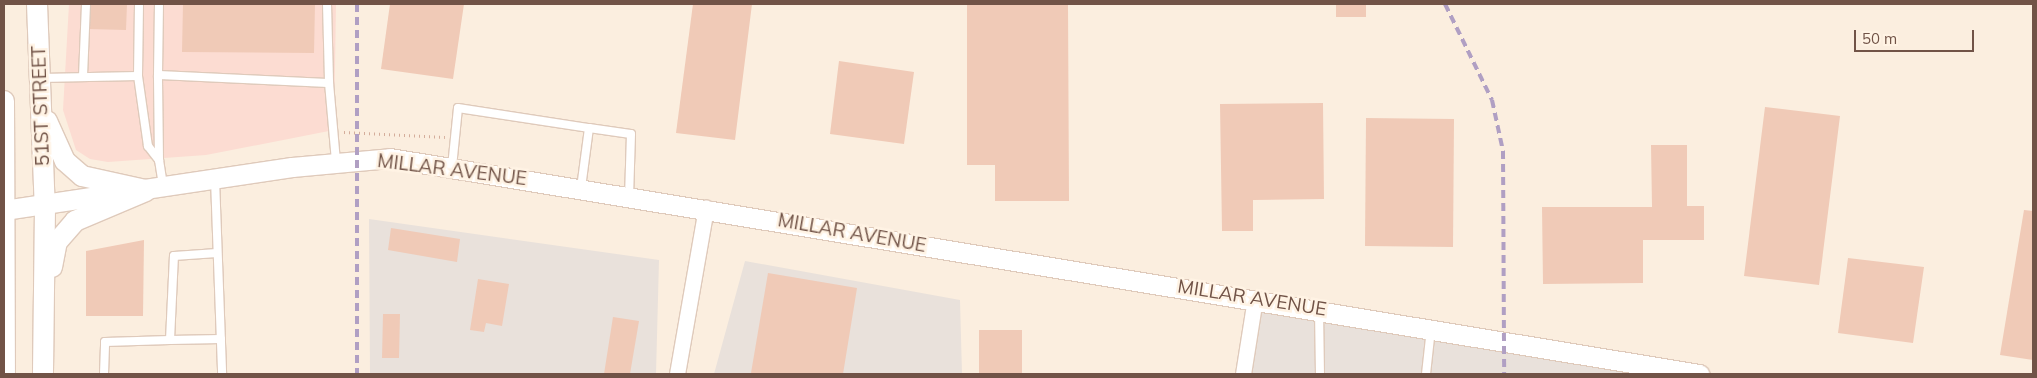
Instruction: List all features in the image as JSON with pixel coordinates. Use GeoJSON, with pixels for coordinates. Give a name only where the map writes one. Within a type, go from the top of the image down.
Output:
{"type":"FeatureCollection","features":[{"type":"Feature","properties":{"kind":"main road","name":"51ST STREET"},"geometry":{"type":"LineString","coordinates":[[38,4],[44,208],[44,306]]}},
{"type":"Feature","properties":{"kind":"main road"},"geometry":{"type":"LineString","coordinates":[[41,99],[54,142],[65,161],[82,176],[155,189]]}},
{"type":"Feature","properties":{"kind":"main road","name":"51ST STREET"},"geometry":{"type":"LineString","coordinates":[[4,101],[4,372]]}},
{"type":"Feature","properties":{"kind":"main road"},"geometry":{"type":"LineString","coordinates":[[43,374],[44,306],[57,242],[75,221],[155,189]]}},
{"type":"Feature","properties":{"kind":"street","name":"MILLAR AVENUE"},"geometry":{"type":"LineString","coordinates":[[5,210],[44,208],[336,161],[390,158],[452,166],[1255,298],[1699,374]]}},
{"type":"Feature","properties":{"kind":"street"},"geometry":{"type":"LineString","coordinates":[[677,374],[706,208]]}},
{"type":"Feature","properties":{"kind":"street"},"geometry":{"type":"LineString","coordinates":[[1243,374],[1255,298]]}},
{"type":"Feature","properties":{"kind":"lane"},"geometry":{"type":"LineString","coordinates":[[83,76],[86,4]]}},
{"type":"Feature","properties":{"kind":"lane"},"geometry":{"type":"LineString","coordinates":[[139,4],[138,76],[148,146],[159,160]]}},
{"type":"Feature","properties":{"kind":"lane"},"geometry":{"type":"LineString","coordinates":[[155,189],[159,160],[159,4]]}},
{"type":"Feature","properties":{"kind":"lane"},"geometry":{"type":"LineString","coordinates":[[327,4],[329,83],[336,161]]}},
{"type":"Feature","properties":{"kind":"lane"},"geometry":{"type":"LineString","coordinates":[[40,78],[138,76]]}},
{"type":"Feature","properties":{"kind":"lane"},"geometry":{"type":"LineString","coordinates":[[158,76],[329,83]]}},
{"type":"Feature","properties":{"kind":"lane"},"geometry":{"type":"LineString","coordinates":[[452,166],[458,108],[631,134],[629,196]]}},
{"type":"Feature","properties":{"kind":"lane"},"geometry":{"type":"LineString","coordinates":[[581,188],[589,128]]}},
{"type":"Feature","properties":{"kind":"lane"},"geometry":{"type":"LineString","coordinates":[[215,179],[222,374]]}},
{"type":"Feature","properties":{"kind":"lane"},"geometry":{"type":"LineString","coordinates":[[170,340],[171,259],[217,253]]}},
{"type":"Feature","properties":{"kind":"lane"},"geometry":{"type":"LineString","coordinates":[[1319,309],[1320,374]]}},
{"type":"Feature","properties":{"kind":"lane"},"geometry":{"type":"LineString","coordinates":[[1426,374],[1431,328]]}},
{"type":"Feature","properties":{"kind":"lane"},"geometry":{"type":"LineString","coordinates":[[104,374],[105,342],[221,339]]}},
{"type":"Feature","properties":{"kind":"path"},"geometry":{"type":"LineString","coordinates":[[334,133],[391,131],[454,138]]}},
{"type":"Feature","properties":{"kind":"shaded area"},"geometry":{"type":"Polygon","coordinates":[[[69,4],[336,4],[334,130],[206,155],[108,162],[90,159],[76,150],[63,110],[69,4]]]}},
{"type":"Feature","properties":{"kind":"shaded area"},"geometry":{"type":"Polygon","coordinates":[[[369,219],[659,260],[656,374],[370,374],[369,219]]]}},
{"type":"Feature","properties":{"kind":"shaded area"},"geometry":{"type":"Polygon","coordinates":[[[745,261],[960,300],[962,374],[714,374],[745,261]]]}},
{"type":"Feature","properties":{"kind":"shaded area"},"geometry":{"type":"Polygon","coordinates":[[[1255,298],[1699,374],[1243,374],[1255,298]]]}},
{"type":"Feature","properties":{"kind":"building"},"geometry":{"type":"Polygon","coordinates":[[[88,4],[127,4],[126,30],[87,29],[88,4]]]}},
{"type":"Feature","properties":{"kind":"building"},"geometry":{"type":"Polygon","coordinates":[[[183,4],[315,4],[314,53],[182,52],[183,4]]]}},
{"type":"Feature","properties":{"kind":"building"},"geometry":{"type":"Polygon","coordinates":[[[390,4],[464,4],[453,79],[381,69],[390,4]]]}},
{"type":"Feature","properties":{"kind":"building"},"geometry":{"type":"Polygon","coordinates":[[[693,4],[752,4],[735,140],[676,133],[693,4]]]}},
{"type":"Feature","properties":{"kind":"building"},"geometry":{"type":"Polygon","coordinates":[[[967,4],[1068,4],[1069,201],[995,201],[995,165],[967,165],[967,4]]]}},
{"type":"Feature","properties":{"kind":"building"},"geometry":{"type":"Polygon","coordinates":[[[1336,4],[1366,4],[1366,17],[1336,17],[1336,4]]]}},
{"type":"Feature","properties":{"kind":"building"},"geometry":{"type":"Polygon","coordinates":[[[839,61],[914,72],[904,144],[830,134],[839,61]]]}},
{"type":"Feature","properties":{"kind":"building"},"geometry":{"type":"Polygon","coordinates":[[[1323,103],[1324,199],[1253,200],[1253,231],[1222,231],[1220,104],[1323,103]]]}},
{"type":"Feature","properties":{"kind":"building"},"geometry":{"type":"Polygon","coordinates":[[[1765,107],[1840,116],[1819,285],[1744,276],[1765,107]]]}},
{"type":"Feature","properties":{"kind":"building"},"geometry":{"type":"Polygon","coordinates":[[[1366,118],[1454,119],[1453,247],[1365,246],[1366,118]]]}},
{"type":"Feature","properties":{"kind":"building"},"geometry":{"type":"Polygon","coordinates":[[[1651,145],[1687,145],[1687,206],[1704,206],[1704,240],[1643,240],[1643,283],[1543,284],[1542,207],[1652,207],[1651,145]]]}},
{"type":"Feature","properties":{"kind":"building"},"geometry":{"type":"Polygon","coordinates":[[[2024,210],[2033,211],[2033,360],[2000,355],[2024,210]]]}},
{"type":"Feature","properties":{"kind":"building"},"geometry":{"type":"Polygon","coordinates":[[[391,228],[460,239],[457,262],[388,250],[391,228]]]}},
{"type":"Feature","properties":{"kind":"building"},"geometry":{"type":"Polygon","coordinates":[[[144,240],[143,316],[86,316],[86,251],[144,240]]]}},
{"type":"Feature","properties":{"kind":"building"},"geometry":{"type":"Polygon","coordinates":[[[1848,258],[1924,267],[1913,343],[1838,333],[1848,258]]]}},
{"type":"Feature","properties":{"kind":"building"},"geometry":{"type":"Polygon","coordinates":[[[768,273],[857,288],[843,374],[751,373],[768,273]]]}},
{"type":"Feature","properties":{"kind":"building"},"geometry":{"type":"Polygon","coordinates":[[[478,279],[509,284],[502,326],[486,323],[484,332],[470,330],[478,279]]]}},
{"type":"Feature","properties":{"kind":"building"},"geometry":{"type":"Polygon","coordinates":[[[383,314],[400,314],[399,358],[382,358],[383,314]]]}},
{"type":"Feature","properties":{"kind":"building"},"geometry":{"type":"Polygon","coordinates":[[[613,317],[639,321],[630,374],[604,374],[613,317]]]}},
{"type":"Feature","properties":{"kind":"building"},"geometry":{"type":"Polygon","coordinates":[[[979,330],[1022,330],[1022,374],[979,374],[979,330]]]}},
{"type":"Feature","properties":{"kind":"railway"},"geometry":{"type":"LineString","coordinates":[[357,4],[357,374]]}},
{"type":"Feature","properties":{"kind":"railway"},"geometry":{"type":"LineString","coordinates":[[1445,4],[1492,100],[1503,151],[1504,374]]}}]}
